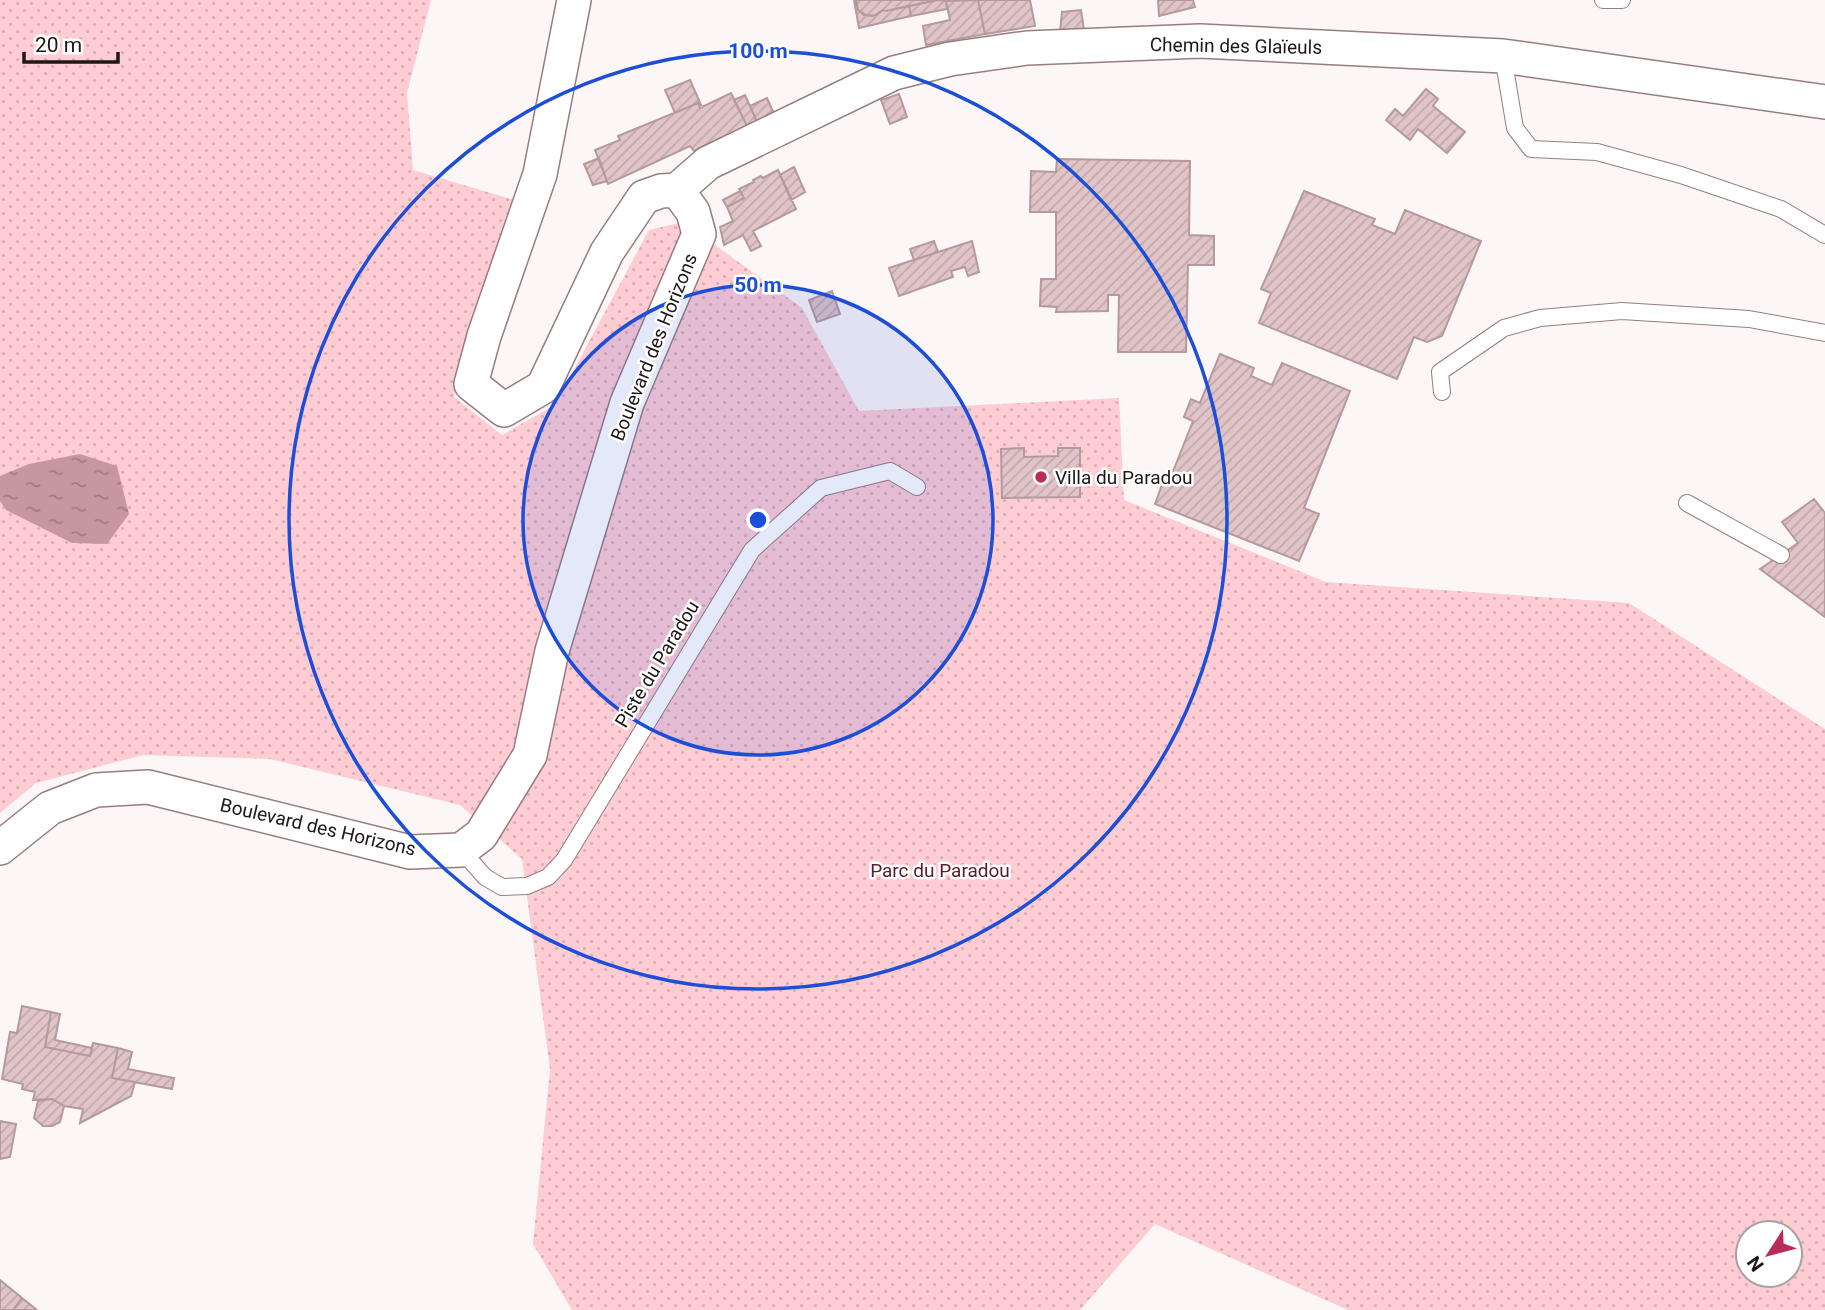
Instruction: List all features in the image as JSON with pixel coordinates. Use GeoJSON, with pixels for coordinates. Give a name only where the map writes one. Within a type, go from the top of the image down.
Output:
{"type":"FeatureCollection","features":[{"type":"Feature","properties":{"kind":"street"},"geometry":{"type":"LineString","coordinates":[[574,0],[541,174],[484,336],[471,384],[504,410],[543,387],[607,252],[644,197],[661,191],[677,190]]}},
{"type":"Feature","properties":{"kind":"street","name":"Chemin des Glaïeuls"},"geometry":{"type":"LineString","coordinates":[[677,190],[708,163],[894,73],[950,59],[1027,48],[1200,41],[1503,56],[1825,102]]}},
{"type":"Feature","properties":{"kind":"street","name":"Boulevard des Horizons"},"geometry":{"type":"LineString","coordinates":[[0,848],[50,808],[96,790],[148,787],[410,852],[461,850],[481,835],[530,755],[552,651],[627,402],[699,234],[693,212],[677,190]]}},
{"type":"Feature","properties":{"kind":"lane"},"geometry":{"type":"LineString","coordinates":[[1603,0],[1622,0]]}},
{"type":"Feature","properties":{"kind":"lane"},"geometry":{"type":"LineString","coordinates":[[1503,56],[1515,128],[1531,149],[1597,152],[1681,175],[1781,209],[1825,234]]}},
{"type":"Feature","properties":{"kind":"lane"},"geometry":{"type":"LineString","coordinates":[[1442,392],[1440,372],[1504,328],[1540,318],[1622,311],[1749,319],[1825,333]]}},
{"type":"Feature","properties":{"kind":"lane","name":"Piste du Paradou"},"geometry":{"type":"LineString","coordinates":[[461,850],[485,877],[502,887],[527,886],[548,877],[564,860],[752,550],[821,488],[890,471],[917,487]]}},
{"type":"Feature","properties":{"kind":"lane"},"geometry":{"type":"LineString","coordinates":[[1687,503],[1781,555]]}},
{"type":"Feature","properties":{"kind":"green space","name":"Parc du Paradou"},"geometry":{"type":"Polygon","coordinates":[[[0,0],[431,0],[407,93],[413,170],[518,201],[477,316],[454,397],[502,435],[555,405],[649,230],[683,222],[802,308],[859,411],[1119,398],[1124,500],[1326,582],[1629,603],[1825,729],[1825,1310],[1348,1310],[1155,1224],[1080,1310],[572,1310],[533,1244],[550,1069],[522,859],[460,805],[270,759],[143,755],[36,783],[0,813],[0,0]]]}},
{"type":"Feature","properties":{"kind":"water"},"geometry":{"type":"Polygon","coordinates":[[[80,454],[117,466],[129,514],[107,544],[72,543],[6,510],[0,501],[0,476],[29,464],[80,454]]]}},
{"type":"Feature","properties":{"kind":"building"},"geometry":{"type":"Polygon","coordinates":[[[854,0],[858,10],[864,15],[873,16],[883,10],[909,6],[911,16],[859,28],[854,0]]]}},
{"type":"Feature","properties":{"kind":"building"},"geometry":{"type":"Polygon","coordinates":[[[856,0],[938,0],[883,10],[868,16],[858,10],[856,0]]]}},
{"type":"Feature","properties":{"kind":"building"},"geometry":{"type":"Polygon","coordinates":[[[978,0],[985,34],[926,45],[923,26],[950,20],[946,1],[978,0]]]}},
{"type":"Feature","properties":{"kind":"building"},"geometry":{"type":"Polygon","coordinates":[[[978,0],[1030,0],[1035,26],[985,34],[978,0]]]}},
{"type":"Feature","properties":{"kind":"building"},"geometry":{"type":"Polygon","coordinates":[[[1158,0],[1193,0],[1195,7],[1159,16],[1158,0]]]}},
{"type":"Feature","properties":{"kind":"building"},"geometry":{"type":"Polygon","coordinates":[[[946,1],[947,9],[911,16],[909,6],[946,1]]]}},
{"type":"Feature","properties":{"kind":"building"},"geometry":{"type":"Polygon","coordinates":[[[1081,10],[1084,30],[1060,32],[1062,12],[1081,10]]]}},
{"type":"Feature","properties":{"kind":"building"},"geometry":{"type":"Polygon","coordinates":[[[690,80],[701,105],[698,103],[675,113],[665,90],[690,80]]]}},
{"type":"Feature","properties":{"kind":"building"},"geometry":{"type":"Polygon","coordinates":[[[1426,89],[1438,99],[1433,106],[1465,132],[1447,153],[1418,129],[1410,140],[1386,120],[1395,109],[1403,116],[1426,89]]]}},
{"type":"Feature","properties":{"kind":"building"},"geometry":{"type":"Polygon","coordinates":[[[731,93],[747,126],[694,151],[690,146],[608,184],[595,150],[620,140],[618,136],[698,103],[700,108],[731,93]]]}},
{"type":"Feature","properties":{"kind":"building"},"geometry":{"type":"Polygon","coordinates":[[[899,94],[907,117],[890,124],[881,100],[899,94]]]}},
{"type":"Feature","properties":{"kind":"building"},"geometry":{"type":"Polygon","coordinates":[[[745,95],[757,122],[747,126],[734,100],[745,95]]]}},
{"type":"Feature","properties":{"kind":"building"},"geometry":{"type":"Polygon","coordinates":[[[767,98],[774,114],[757,122],[750,106],[767,98]]]}},
{"type":"Feature","properties":{"kind":"building"},"geometry":{"type":"Polygon","coordinates":[[[599,158],[607,181],[593,185],[584,164],[599,158]]]}},
{"type":"Feature","properties":{"kind":"building"},"geometry":{"type":"Polygon","coordinates":[[[1057,159],[1190,161],[1189,235],[1214,236],[1214,265],[1188,265],[1186,352],[1118,352],[1119,295],[1108,295],[1108,311],[1056,312],[1057,307],[1040,306],[1041,279],[1056,279],[1056,212],[1030,212],[1031,171],[1056,172],[1057,159]]]}},
{"type":"Feature","properties":{"kind":"building"},"geometry":{"type":"Polygon","coordinates":[[[794,167],[805,192],[791,200],[780,175],[794,167]]]}},
{"type":"Feature","properties":{"kind":"building"},"geometry":{"type":"Polygon","coordinates":[[[778,170],[796,209],[753,231],[761,246],[751,251],[743,235],[724,245],[720,227],[733,221],[727,207],[744,198],[739,189],[778,170]]]}},
{"type":"Feature","properties":{"kind":"building"},"geometry":{"type":"Polygon","coordinates":[[[740,191],[744,198],[727,207],[723,200],[740,191]]]}},
{"type":"Feature","properties":{"kind":"building"},"geometry":{"type":"Polygon","coordinates":[[[1304,191],[1375,219],[1372,225],[1395,234],[1405,210],[1481,241],[1442,336],[1427,342],[1414,337],[1397,379],[1259,323],[1271,293],[1261,289],[1304,191]]]}},
{"type":"Feature","properties":{"kind":"building"},"geometry":{"type":"Polygon","coordinates":[[[934,241],[938,252],[914,260],[910,249],[934,241]]]}},
{"type":"Feature","properties":{"kind":"building"},"geometry":{"type":"Polygon","coordinates":[[[972,241],[979,272],[968,276],[965,267],[951,271],[953,277],[899,296],[889,268],[972,241]]]}},
{"type":"Feature","properties":{"kind":"building"},"geometry":{"type":"Polygon","coordinates":[[[832,291],[840,314],[817,322],[809,300],[832,291]]]}},
{"type":"Feature","properties":{"kind":"building"},"geometry":{"type":"Polygon","coordinates":[[[1220,354],[1254,368],[1251,376],[1272,385],[1282,363],[1350,391],[1304,508],[1319,514],[1299,561],[1155,504],[1163,482],[1168,484],[1193,421],[1184,417],[1191,399],[1200,403],[1220,354]]]}},
{"type":"Feature","properties":{"kind":"building","name":"Villa du Paradou"},"geometry":{"type":"Polygon","coordinates":[[[1024,448],[1024,457],[1058,456],[1058,448],[1080,448],[1080,497],[1002,498],[1001,449],[1024,448]]]}},
{"type":"Feature","properties":{"kind":"building"},"geometry":{"type":"Polygon","coordinates":[[[1814,499],[1825,513],[1825,617],[1760,569],[1798,543],[1782,522],[1814,499]]]}},
{"type":"Feature","properties":{"kind":"building"},"geometry":{"type":"Polygon","coordinates":[[[22,1006],[51,1012],[45,1047],[90,1056],[93,1043],[118,1048],[112,1078],[135,1082],[131,1096],[80,1123],[83,1109],[64,1106],[52,1099],[33,1100],[35,1092],[22,1089],[23,1084],[2,1079],[10,1032],[17,1033],[22,1006]]]}},
{"type":"Feature","properties":{"kind":"building"},"geometry":{"type":"Polygon","coordinates":[[[51,1012],[60,1014],[55,1040],[92,1048],[90,1056],[45,1047],[51,1012]]]}},
{"type":"Feature","properties":{"kind":"building"},"geometry":{"type":"Polygon","coordinates":[[[118,1048],[132,1052],[128,1069],[174,1078],[172,1089],[112,1078],[118,1048]]]}},
{"type":"Feature","properties":{"kind":"building"},"geometry":{"type":"Polygon","coordinates":[[[52,1099],[64,1106],[60,1122],[43,1126],[34,1118],[38,1101],[52,1099]]]}},
{"type":"Feature","properties":{"kind":"building"},"geometry":{"type":"Polygon","coordinates":[[[0,1121],[16,1124],[10,1157],[0,1159],[0,1121]]]}},
{"type":"Feature","properties":{"kind":"building"},"geometry":{"type":"Polygon","coordinates":[[[0,1280],[22,1298],[13,1310],[0,1310],[0,1280]]]}},
{"type":"Feature","properties":{"kind":"building"},"geometry":{"type":"Polygon","coordinates":[[[22,1298],[37,1310],[13,1310],[22,1298]]]}},
{"type":"Feature","properties":{"kind":"place","name":"Villa du Paradou"},"geometry":{"type":"Point","coordinates":[1041,477]}}]}
